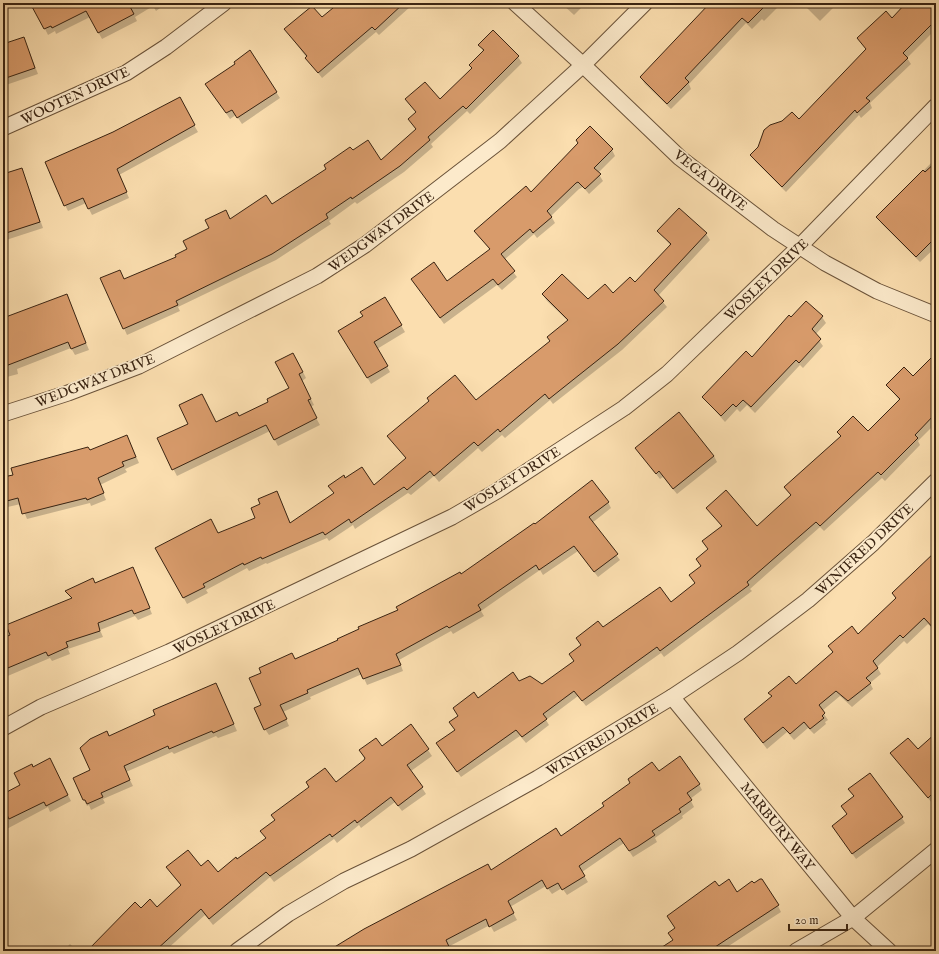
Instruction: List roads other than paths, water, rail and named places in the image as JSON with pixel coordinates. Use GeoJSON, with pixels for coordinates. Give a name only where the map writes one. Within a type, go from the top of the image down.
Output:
{"type":"FeatureCollection","features":[{"type":"Feature","properties":{"kind":"street","name":"WOOTEN DRIVE"},"geometry":{"type":"LineString","coordinates":[[3,128],[126,73],[166,47],[224,3]]}},
{"type":"Feature","properties":{"kind":"street","name":"VEGA DRIVE"},"geometry":{"type":"LineString","coordinates":[[515,3],[584,65],[680,158],[773,229],[825,263],[877,291],[936,315]]}},
{"type":"Feature","properties":{"kind":"street","name":"WEDGWAY DRIVE"},"geometry":{"type":"LineString","coordinates":[[3,414],[68,393],[139,366],[317,276],[365,246],[500,141],[584,65],[645,3]]}},
{"type":"Feature","properties":{"kind":"street","name":"WOSLEY DRIVE"},"geometry":{"type":"LineString","coordinates":[[3,728],[40,707],[169,652],[438,524],[497,491],[624,408],[667,374],[800,246],[936,106]]}},
{"type":"Feature","properties":{"kind":"street","name":"WINIFRED DRIVE"},"geometry":{"type":"LineString","coordinates":[[237,951],[288,914],[344,881],[411,849],[538,778],[672,698],[738,653],[808,600],[873,543],[936,481]]}},
{"type":"Feature","properties":{"kind":"street","name":"MARBURY WAY"},"geometry":{"type":"LineString","coordinates":[[672,698],[853,918],[888,951]]}},
{"type":"Feature","properties":{"kind":"street"},"geometry":{"type":"LineString","coordinates":[[796,951],[853,918],[936,850]]}}]}
